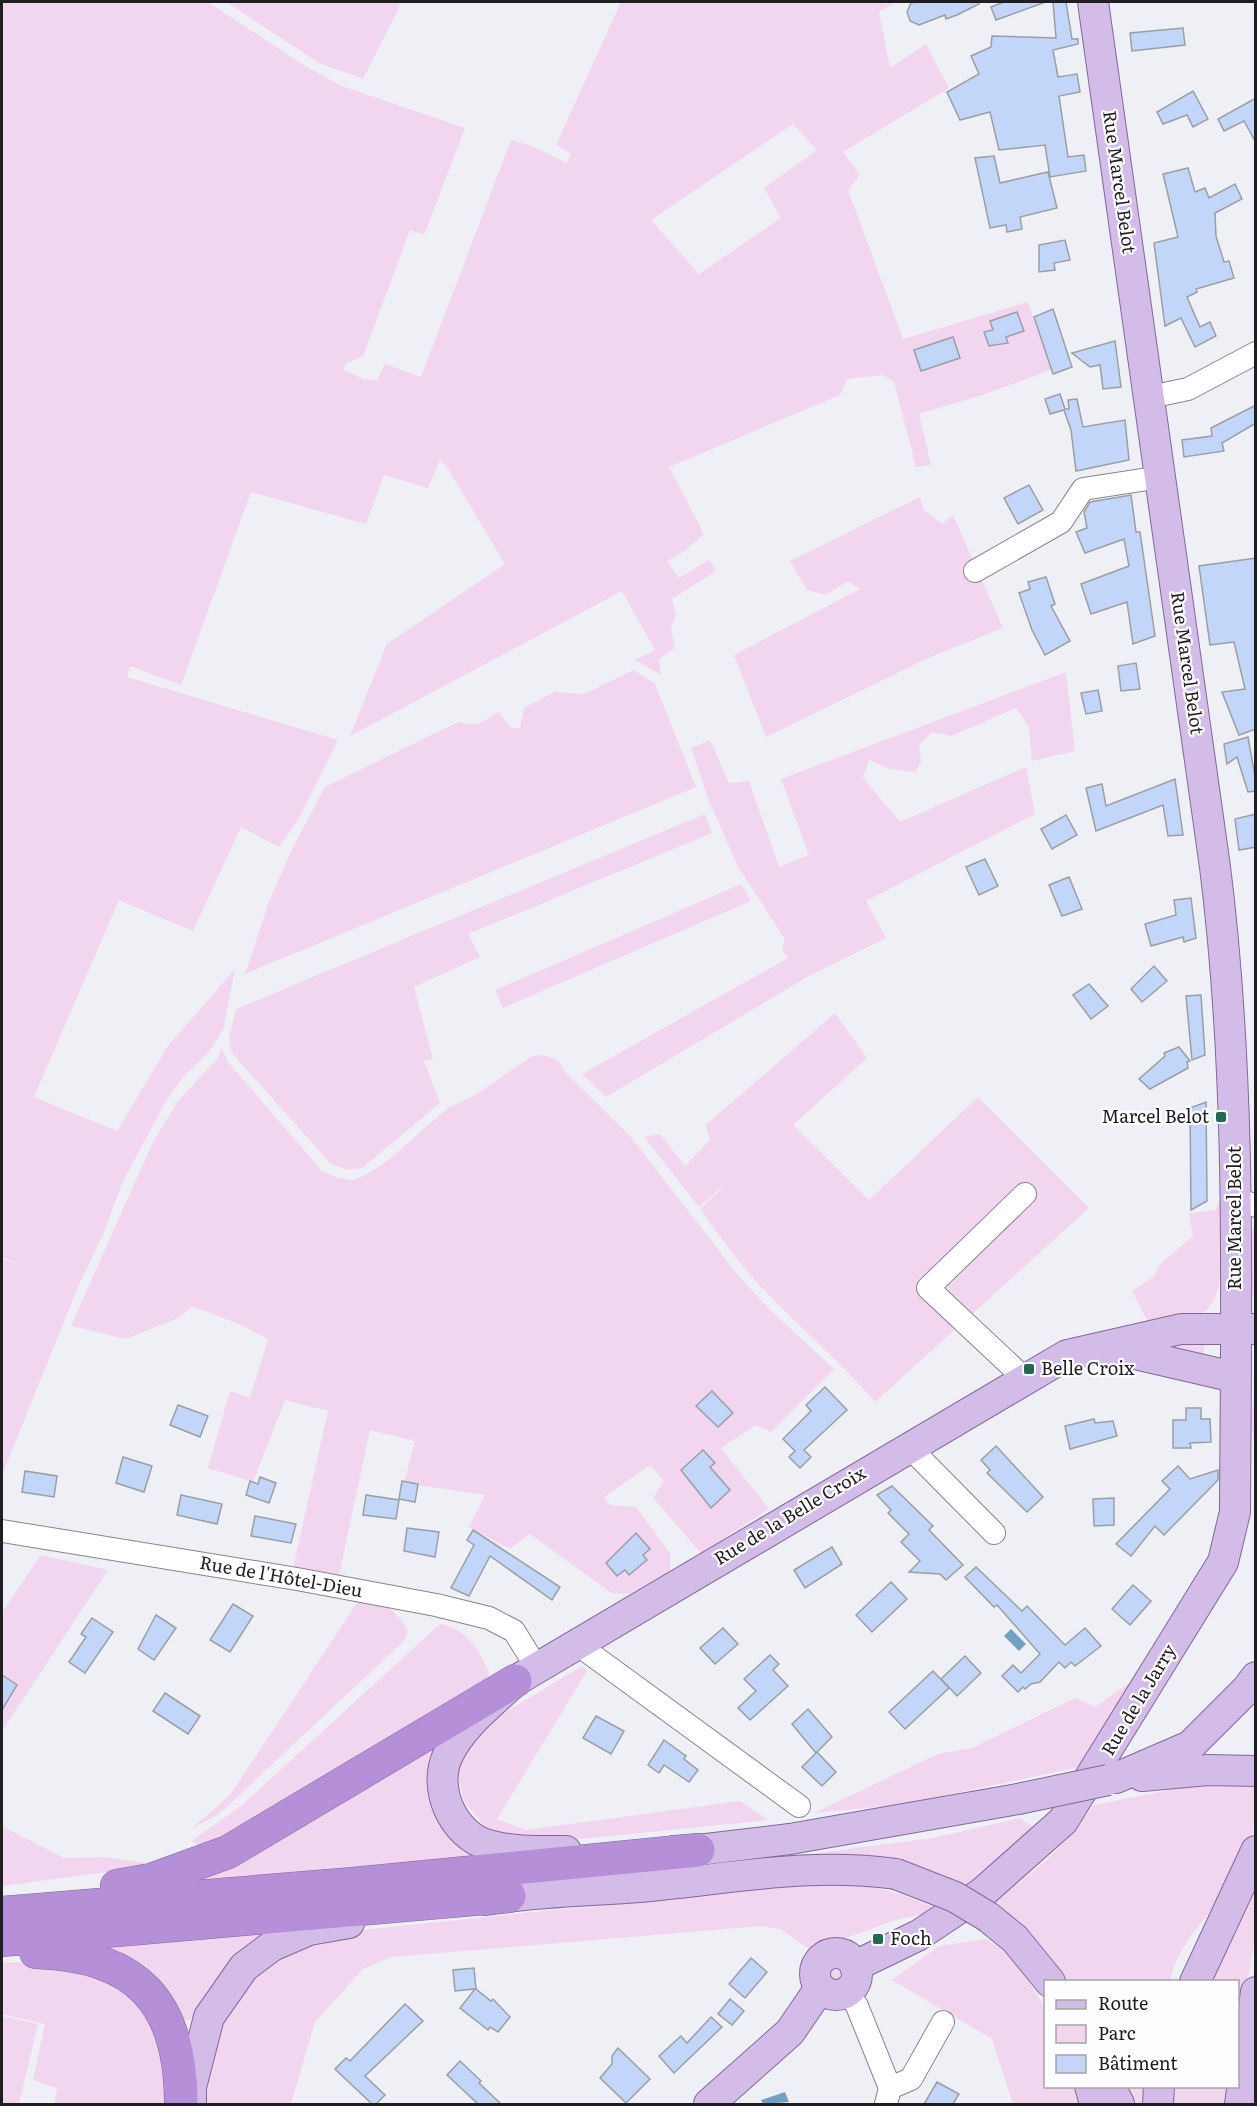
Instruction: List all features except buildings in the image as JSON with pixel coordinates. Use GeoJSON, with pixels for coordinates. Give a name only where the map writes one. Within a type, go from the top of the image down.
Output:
{"type":"FeatureCollection","features":[{"type":"Feature","properties":{"kind":"highway"},"geometry":{"type":"LineString","coordinates":[[2,1904],[151,1880],[228,1852],[526,1674]]}},
{"type":"Feature","properties":{"kind":"highway"},"geometry":{"type":"LineString","coordinates":[[2,1913],[353,1884],[698,1850]]}},
{"type":"Feature","properties":{"kind":"highway"},"geometry":{"type":"LineString","coordinates":[[2,1940],[509,1896]]}},
{"type":"Feature","properties":{"kind":"highway"},"geometry":{"type":"LineString","coordinates":[[2,1951],[70,1953],[118,1968],[153,1995],[172,2029],[181,2080],[181,2104]]}},
{"type":"Feature","properties":{"kind":"main road","name":"Rue Marcel Belot"},"geometry":{"type":"LineString","coordinates":[[1093,2],[1217,878],[1229,997],[1236,1135],[1245,1202],[1245,1317]]}},
{"type":"Feature","properties":{"kind":"main road","name":"Rue de la Belle Croix"},"geometry":{"type":"LineString","coordinates":[[1112,1779],[1018,1799],[790,1839],[698,1850],[528,1851],[487,1845],[468,1833],[456,1822],[446,1803],[442,1777],[447,1756],[464,1731],[526,1674],[908,1446],[1067,1355],[1245,1317]]}},
{"type":"Feature","properties":{"kind":"main road","name":"Rue de la Jarry"},"geometry":{"type":"LineString","coordinates":[[709,2104],[790,2032],[841,1982],[919,1935],[982,1893],[1043,1840],[1071,1809],[1223,1562],[1235,1512],[1234,1377],[1245,1317]]}},
{"type":"Feature","properties":{"kind":"main road","name":"Rue de la Belle Croix"},"geometry":{"type":"LineString","coordinates":[[1067,1355],[1126,1352],[1234,1377]]}},
{"type":"Feature","properties":{"kind":"main road"},"geometry":{"type":"LineString","coordinates":[[1112,1779],[1190,1746],[1256,1677]]}},
{"type":"Feature","properties":{"kind":"main road"},"geometry":{"type":"LineString","coordinates":[[1112,1779],[1208,1770],[1256,1771]]}},
{"type":"Feature","properties":{"kind":"main road"},"geometry":{"type":"LineString","coordinates":[[1196,1980],[1256,1851]]}},
{"type":"Feature","properties":{"kind":"main road"},"geometry":{"type":"LineString","coordinates":[[191,2104],[191,2087],[209,2017],[244,1967],[272,1947],[309,1930],[509,1896],[650,1886],[795,1869],[854,1868],[896,1874],[936,1888],[988,1917],[1015,1939],[1048,1980]]}},
{"type":"Feature","properties":{"kind":"main road"},"geometry":{"type":"LineString","coordinates":[[1240,2104],[1256,1992]]}},
{"type":"Feature","properties":{"kind":"main road"},"geometry":{"type":"LineString","coordinates":[[1091,2088],[1095,2104]]}},
{"type":"Feature","properties":{"kind":"main road"},"geometry":{"type":"LineString","coordinates":[[1111,2088],[1119,2104]]}},
{"type":"Feature","properties":{"kind":"main road"},"geometry":{"type":"LineString","coordinates":[[1158,2088],[1158,2104]]}},
{"type":"Feature","properties":{"kind":"street"},"geometry":{"type":"LineString","coordinates":[[1150,397],[1188,389],[1256,353]]}},
{"type":"Feature","properties":{"kind":"street"},"geometry":{"type":"LineString","coordinates":[[975,571],[1061,522],[1083,489],[1161,477]]}},
{"type":"Feature","properties":{"kind":"street"},"geometry":{"type":"LineString","coordinates":[[1025,1194],[928,1288],[1025,1379]]}},
{"type":"Feature","properties":{"kind":"street"},"geometry":{"type":"LineString","coordinates":[[908,1446],[994,1533]]}},
{"type":"Feature","properties":{"kind":"street","name":"Rue de l'Hôtel-Dieu"},"geometry":{"type":"LineString","coordinates":[[2,1531],[297,1579],[436,1605],[489,1618],[513,1631],[526,1674]]}},
{"type":"Feature","properties":{"kind":"street"},"geometry":{"type":"LineString","coordinates":[[577,1644],[799,1806]]}},
{"type":"Feature","properties":{"kind":"street"},"geometry":{"type":"LineString","coordinates":[[841,1982],[857,2006],[888,2096],[911,2079],[943,2022]]}},
{"type":"Feature","properties":{"kind":"green space"},"geometry":{"type":"Polygon","coordinates":[[[2,2],[208,2],[302,64],[339,85],[465,128],[424,235],[410,230],[363,356],[345,364],[344,370],[363,379],[377,381],[385,364],[421,377],[511,140],[532,146],[567,163],[571,154],[556,145],[621,2],[896,2],[879,12],[890,68],[926,44],[949,88],[843,152],[860,175],[848,190],[903,339],[1028,302],[1051,370],[985,394],[919,414],[931,465],[916,467],[894,382],[883,375],[847,379],[840,395],[669,467],[704,534],[685,551],[667,561],[679,578],[709,560],[716,571],[672,599],[676,615],[671,628],[675,648],[659,659],[661,675],[635,660],[655,650],[622,591],[350,736],[387,644],[505,564],[447,467],[440,460],[428,488],[384,475],[366,524],[251,492],[181,685],[130,666],[127,677],[338,740],[298,820],[279,847],[241,827],[193,931],[119,900],[34,1097],[117,1131],[168,1046],[235,969],[223,1030],[209,1052],[183,1077],[165,1103],[122,1183],[105,1230],[78,1287],[2,1475],[2,1259],[20,1265],[2,1257],[2,2]],[[793,124],[651,220],[699,274],[781,218],[764,188],[817,150],[793,124]]]}},
{"type":"Feature","properties":{"kind":"green space"},"geometry":{"type":"Polygon","coordinates":[[[226,2],[402,2],[363,79],[319,63],[226,2]]]}},
{"type":"Feature","properties":{"kind":"green space"},"geometry":{"type":"Polygon","coordinates":[[[920,497],[923,509],[942,524],[953,515],[1003,628],[930,657],[766,737],[734,655],[860,589],[848,581],[826,595],[807,590],[790,561],[920,497]]]}},
{"type":"Feature","properties":{"kind":"green space"},"geometry":{"type":"Polygon","coordinates":[[[634,670],[655,684],[696,787],[245,974],[269,901],[293,847],[325,787],[458,722],[477,725],[499,712],[511,728],[520,728],[524,708],[554,692],[584,694],[634,670]]]}},
{"type":"Feature","properties":{"kind":"green space"},"geometry":{"type":"Polygon","coordinates":[[[1066,672],[1075,751],[1032,761],[1029,727],[1016,708],[951,736],[932,732],[919,745],[921,762],[915,772],[890,769],[869,760],[863,778],[900,822],[1026,767],[1035,814],[866,901],[886,938],[809,976],[606,1097],[582,1074],[788,958],[782,949],[785,939],[738,867],[707,796],[691,748],[710,740],[729,783],[749,781],[779,867],[809,855],[781,779],[1066,672]]]}},
{"type":"Feature","properties":{"kind":"green space"},"geometry":{"type":"Polygon","coordinates":[[[705,814],[712,833],[468,934],[480,957],[414,987],[433,1059],[424,1061],[440,1103],[362,1168],[348,1170],[331,1164],[231,1052],[229,1038],[236,1009],[705,814]]]}},
{"type":"Feature","properties":{"kind":"green space"},"geometry":{"type":"Polygon","coordinates":[[[741,884],[751,901],[503,1008],[495,990],[741,884]]]}},
{"type":"Feature","properties":{"kind":"green space"},"geometry":{"type":"Polygon","coordinates":[[[835,1013],[867,1058],[793,1125],[869,1200],[978,1097],[1089,1208],[875,1402],[848,1372],[762,1288],[700,1209],[734,1177],[699,1207],[644,1137],[660,1134],[685,1166],[710,1140],[706,1125],[835,1013]]]}},
{"type":"Feature","properties":{"kind":"green space"},"geometry":{"type":"Polygon","coordinates":[[[222,1049],[228,1062],[321,1170],[338,1178],[353,1180],[386,1162],[448,1108],[477,1094],[532,1056],[544,1055],[558,1060],[566,1073],[630,1136],[738,1275],[769,1309],[834,1369],[771,1432],[756,1425],[721,1448],[769,1509],[701,1553],[653,1498],[664,1481],[650,1465],[604,1497],[610,1505],[636,1507],[670,1553],[670,1571],[631,1593],[613,1594],[530,1534],[510,1549],[469,1527],[485,1495],[404,1483],[415,1441],[370,1430],[338,1580],[292,1573],[328,1411],[285,1400],[253,1482],[208,1468],[230,1391],[250,1398],[268,1339],[241,1325],[192,1306],[180,1317],[126,1339],[71,1326],[152,1144],[178,1101],[218,1058],[222,1049]]]}},
{"type":"Feature","properties":{"kind":"green space"},"geometry":{"type":"Polygon","coordinates":[[[1220,1202],[1223,1218],[1220,1269],[1215,1299],[1199,1315],[1186,1319],[1148,1322],[1132,1291],[1155,1276],[1158,1266],[1193,1236],[1189,1213],[1215,1210],[1220,1202]]]}},
{"type":"Feature","properties":{"kind":"green space"},"geometry":{"type":"Polygon","coordinates":[[[1255,1227],[1255,1299],[1249,1285],[1249,1234],[1255,1227]]]}},
{"type":"Feature","properties":{"kind":"green space"},"geometry":{"type":"Polygon","coordinates":[[[1204,1339],[1204,1354],[1185,1356],[1154,1341],[1204,1339]]]}},
{"type":"Feature","properties":{"kind":"green space"},"geometry":{"type":"Polygon","coordinates":[[[1255,1392],[1255,1441],[1250,1422],[1255,1392]]]}},
{"type":"Feature","properties":{"kind":"green space"},"geometry":{"type":"Polygon","coordinates":[[[41,1555],[108,1570],[2,1731],[2,1612],[41,1555]]]}},
{"type":"Feature","properties":{"kind":"green space"},"geometry":{"type":"Polygon","coordinates":[[[359,1600],[376,1603],[393,1611],[408,1630],[405,1640],[219,1814],[191,1829],[230,1795],[359,1600]]]}},
{"type":"Feature","properties":{"kind":"green space"},"geometry":{"type":"Polygon","coordinates":[[[440,1624],[458,1630],[476,1648],[489,1672],[484,1687],[204,1847],[191,1841],[241,1806],[440,1624]]]}},
{"type":"Feature","properties":{"kind":"green space"},"geometry":{"type":"Polygon","coordinates":[[[582,1666],[587,1671],[497,1819],[526,1830],[740,1801],[768,1820],[550,1842],[518,1837],[485,1827],[464,1801],[459,1781],[459,1759],[489,1722],[582,1666]]]}},
{"type":"Feature","properties":{"kind":"green space"},"geometry":{"type":"Polygon","coordinates":[[[1138,1677],[1085,1766],[898,1805],[814,1813],[938,1754],[972,1748],[1075,1698],[1095,1707],[1138,1677]]]}},
{"type":"Feature","properties":{"kind":"green space"},"geometry":{"type":"Polygon","coordinates":[[[461,1722],[441,1753],[480,1854],[232,1882],[155,1887],[461,1722]]]}},
{"type":"Feature","properties":{"kind":"green space"},"geometry":{"type":"Polygon","coordinates":[[[1236,1783],[1255,1787],[1254,1820],[1249,1853],[1240,1873],[1190,1937],[1174,1965],[1170,1980],[1064,1980],[1034,1939],[995,1902],[1049,1858],[1094,1805],[1195,1785],[1236,1783]]]}},
{"type":"Feature","properties":{"kind":"green space"},"geometry":{"type":"Polygon","coordinates":[[[1020,1818],[1036,1829],[966,1888],[794,1856],[933,1838],[1020,1818]]]}},
{"type":"Feature","properties":{"kind":"green space"},"geometry":{"type":"Polygon","coordinates":[[[2,1826],[64,1858],[106,1857],[147,1863],[138,1868],[2,1886],[2,1826]]]}},
{"type":"Feature","properties":{"kind":"green space"},"geometry":{"type":"Polygon","coordinates":[[[1255,1863],[1255,1938],[1239,2027],[1239,1980],[1204,1980],[1255,1863]]]}},
{"type":"Feature","properties":{"kind":"green space"},"geometry":{"type":"Polygon","coordinates":[[[819,1882],[882,1889],[941,1911],[899,1919],[843,1939],[825,1940],[809,1949],[781,1929],[761,1926],[391,1957],[363,1969],[315,2022],[291,2104],[201,2104],[218,2019],[247,1978],[285,1947],[324,1934],[819,1882]]]}},
{"type":"Feature","properties":{"kind":"green space"},"geometry":{"type":"Polygon","coordinates":[[[292,1926],[200,2018],[179,2022],[91,1940],[292,1926]]]}},
{"type":"Feature","properties":{"kind":"green space"},"geometry":{"type":"Polygon","coordinates":[[[987,1939],[1014,1959],[1044,2005],[1044,2088],[1078,2088],[1084,2104],[1013,2104],[992,2039],[892,1980],[939,1946],[987,1939]]]}},
{"type":"Feature","properties":{"kind":"green space"},"geometry":{"type":"Polygon","coordinates":[[[53,1961],[120,1984],[159,2026],[169,2104],[54,2104],[57,2088],[33,2080],[45,2024],[2,2014],[2,1963],[53,1961]]]}},
{"type":"Feature","properties":{"kind":"green space"},"geometry":{"type":"Polygon","coordinates":[[[836,1964],[843,1967],[846,1974],[843,1981],[836,1984],[829,1981],[826,1974],[829,1967],[836,1964]]]}},
{"type":"Feature","properties":{"kind":"green space"},"geometry":{"type":"Polygon","coordinates":[[[2,2016],[38,2024],[19,2104],[2,2104],[2,2016]]]}},
{"type":"Feature","properties":{"kind":"green space"},"geometry":{"type":"Polygon","coordinates":[[[1124,2088],[1151,2088],[1151,2104],[1132,2104],[1124,2088]]]}},
{"type":"Feature","properties":{"kind":"green space"},"geometry":{"type":"Polygon","coordinates":[[[1171,2088],[1231,2088],[1229,2104],[1166,2104],[1171,2088]]]}},
{"type":"Feature","properties":{"kind":"water"},"geometry":{"type":"Polygon","coordinates":[[[1011,1629],[1026,1644],[1019,1651],[1004,1636],[1011,1629]]]}},
{"type":"Feature","properties":{"kind":"water"},"geometry":{"type":"Polygon","coordinates":[[[785,2092],[789,2102],[763,2104],[761,2100],[785,2092]]]}},
{"type":"Feature","properties":{"kind":"place","name":"Marcel Belot"},"geometry":{"type":"Point","coordinates":[1221,1117]}},
{"type":"Feature","properties":{"kind":"place","name":"Belle Croix"},"geometry":{"type":"Point","coordinates":[1029,1369]}},
{"type":"Feature","properties":{"kind":"place","name":"Foch"},"geometry":{"type":"Point","coordinates":[878,1939]}}]}
